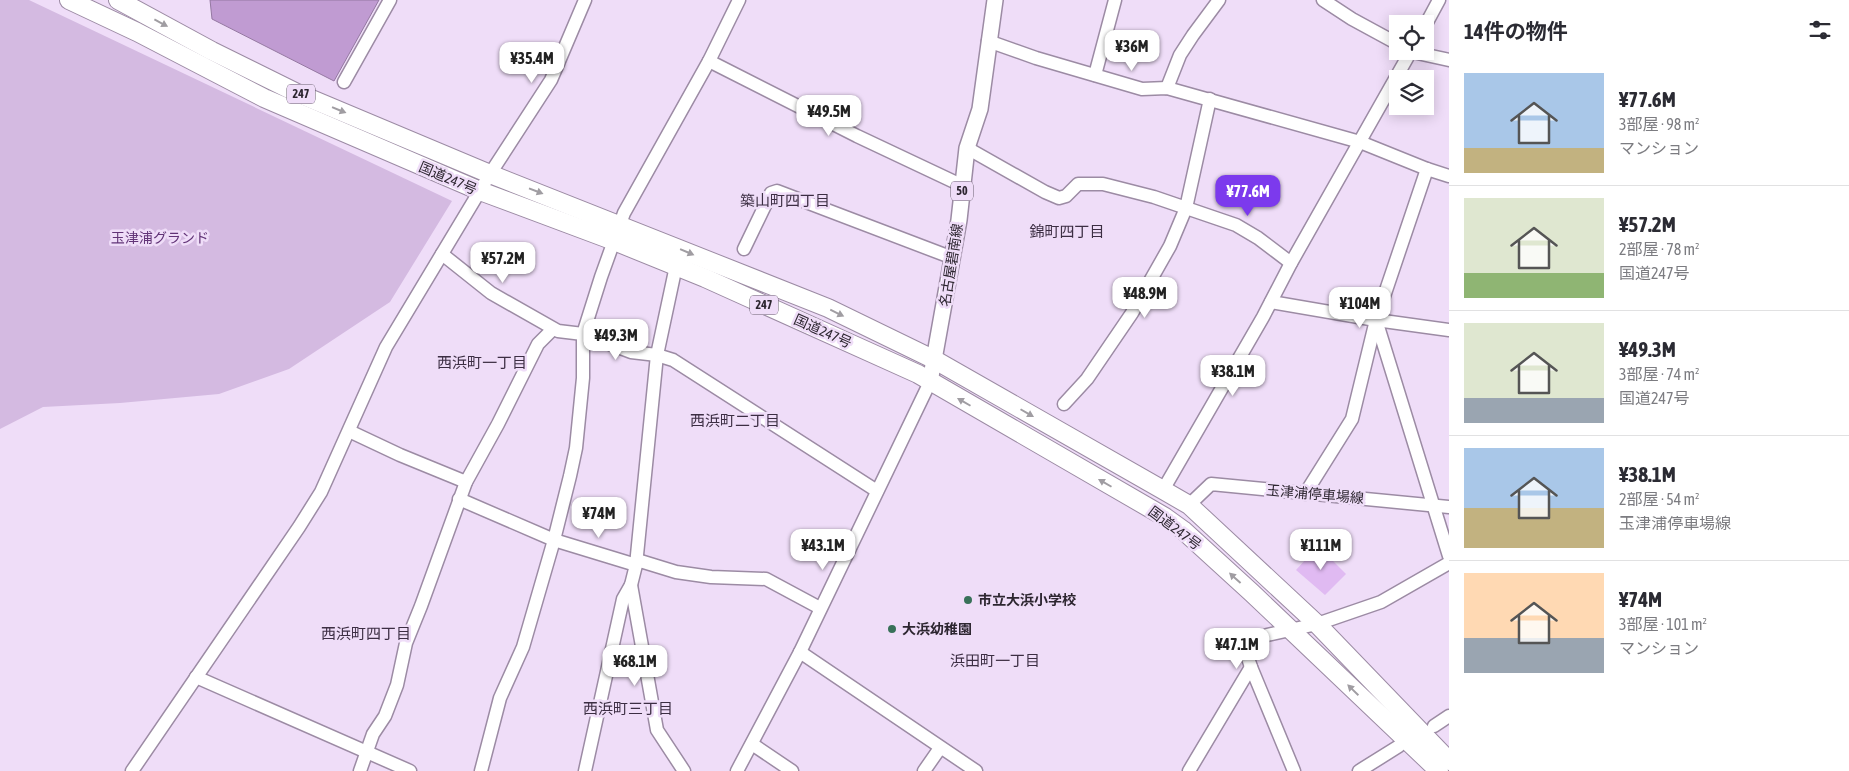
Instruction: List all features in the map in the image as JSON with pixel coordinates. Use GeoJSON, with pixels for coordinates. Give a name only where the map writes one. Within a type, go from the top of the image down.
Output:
{"type":"FeatureCollection","features":[{"type":"Feature","properties":{"kind":"highway","name":"国道247号"},"geometry":{"type":"LineString","coordinates":[[69,0],[137,32],[264,98],[480,191],[676,266],[918,374],[1165,517],[1183,530],[1439,771]]}},
{"type":"Feature","properties":{"kind":"highway","name":"国道247号"},"geometry":{"type":"LineString","coordinates":[[118,0],[212,51],[297,93],[490,174],[828,308],[936,360],[1189,505],[1317,624],[1449,761]]}},
{"type":"Feature","properties":{"kind":"main road","name":"名古屋碧南線"},"geometry":{"type":"LineString","coordinates":[[930,382],[936,360],[953,258],[968,148],[980,109],[994,0]]}},
{"type":"Feature","properties":{"kind":"street"},"geometry":{"type":"LineString","coordinates":[[344,82],[390,0]]}},
{"type":"Feature","properties":{"kind":"street"},"geometry":{"type":"LineString","coordinates":[[132,771],[300,527],[321,492],[386,347],[490,174],[550,80],[585,0]]}},
{"type":"Feature","properties":{"kind":"street"},"geometry":{"type":"LineString","coordinates":[[481,771],[500,698],[523,647],[554,540],[576,448],[583,378],[583,334],[614,241],[624,213],[709,60],[739,0]]}},
{"type":"Feature","properties":{"kind":"street"},"geometry":{"type":"LineString","coordinates":[[1095,75],[1115,0]]}},
{"type":"Feature","properties":{"kind":"street"},"geometry":{"type":"LineString","coordinates":[[1167,88],[1180,55],[1192,35],[1219,0]]}},
{"type":"Feature","properties":{"kind":"street"},"geometry":{"type":"LineString","coordinates":[[1324,0],[1352,19],[1389,39]]}},
{"type":"Feature","properties":{"kind":"street"},"geometry":{"type":"LineString","coordinates":[[1431,15],[1439,0]]}},
{"type":"Feature","properties":{"kind":"street"},"geometry":{"type":"LineString","coordinates":[[988,41],[1036,58],[1142,89],[1167,88],[1360,142],[1426,169],[1449,176]]}},
{"type":"Feature","properties":{"kind":"street"},"geometry":{"type":"LineString","coordinates":[[1434,57],[1449,60]]}},
{"type":"Feature","properties":{"kind":"street"},"geometry":{"type":"LineString","coordinates":[[709,60],[857,136],[963,186]]}},
{"type":"Feature","properties":{"kind":"street"},"geometry":{"type":"LineString","coordinates":[[1163,490],[1271,302],[1406,60]]}},
{"type":"Feature","properties":{"kind":"street"},"geometry":{"type":"LineString","coordinates":[[1064,404],[1087,379],[1132,313],[1170,246],[1186,208],[1210,99]]}},
{"type":"Feature","properties":{"kind":"street"},"geometry":{"type":"LineString","coordinates":[[968,148],[1059,198],[1066,196],[1078,184],[1103,184],[1154,197],[1236,225],[1258,238],[1291,263]]}},
{"type":"Feature","properties":{"kind":"street"},"geometry":{"type":"LineString","coordinates":[[1304,494],[1352,419],[1376,320],[1426,169]]}},
{"type":"Feature","properties":{"kind":"street"},"geometry":{"type":"LineString","coordinates":[[744,250],[772,193],[778,191],[953,258]]}},
{"type":"Feature","properties":{"kind":"street"},"geometry":{"type":"LineString","coordinates":[[442,254],[491,293],[554,329],[583,334],[631,352],[657,355],[673,360],[877,491]]}},
{"type":"Feature","properties":{"kind":"street"},"geometry":{"type":"LineString","coordinates":[[585,771],[623,599],[631,585],[636,562],[657,355],[676,266]]}},
{"type":"Feature","properties":{"kind":"street"},"geometry":{"type":"LineString","coordinates":[[1271,302],[1449,330]]}},
{"type":"Feature","properties":{"kind":"street"},"geometry":{"type":"LineString","coordinates":[[1376,320],[1449,556]]}},
{"type":"Feature","properties":{"kind":"street"},"geometry":{"type":"LineString","coordinates":[[360,771],[373,734],[385,716],[397,684],[406,643],[466,482],[498,424],[538,344],[554,329]]}},
{"type":"Feature","properties":{"kind":"street"},"geometry":{"type":"LineString","coordinates":[[737,771],[800,652],[930,382]]}},
{"type":"Feature","properties":{"kind":"street"},"geometry":{"type":"LineString","coordinates":[[348,431],[466,482]]}},
{"type":"Feature","properties":{"kind":"street","name":"玉津浦停車場線"},"geometry":{"type":"LineString","coordinates":[[1189,505],[1211,484],[1449,506]]}},
{"type":"Feature","properties":{"kind":"street"},"geometry":{"type":"LineString","coordinates":[[459,499],[554,540],[636,562],[676,572],[711,577],[766,579],[820,608]]}},
{"type":"Feature","properties":{"kind":"street"},"geometry":{"type":"LineString","coordinates":[[1294,771],[1250,667],[1247,649],[1267,636],[1317,624],[1381,602],[1449,563]]}},
{"type":"Feature","properties":{"kind":"street"},"geometry":{"type":"LineString","coordinates":[[631,585],[657,730],[684,771]]}},
{"type":"Feature","properties":{"kind":"street"},"geometry":{"type":"LineString","coordinates":[[800,652],[976,771]]}},
{"type":"Feature","properties":{"kind":"street"},"geometry":{"type":"LineString","coordinates":[[1189,771],[1250,667]]}},
{"type":"Feature","properties":{"kind":"street"},"geometry":{"type":"LineString","coordinates":[[196,677],[410,771]]}},
{"type":"Feature","properties":{"kind":"street"},"geometry":{"type":"LineString","coordinates":[[1434,726],[1449,716]]}},
{"type":"Feature","properties":{"kind":"street"},"geometry":{"type":"LineString","coordinates":[[752,744],[792,771]]}},
{"type":"Feature","properties":{"kind":"street"},"geometry":{"type":"LineString","coordinates":[[1359,771],[1399,746]]}},
{"type":"Feature","properties":{"kind":"street"},"geometry":{"type":"LineString","coordinates":[[924,771],[940,748]]}},
{"type":"Feature","properties":{"kind":"green space","name":"玉津浦グランド"},"geometry":{"type":"Polygon","coordinates":[[[0,0],[29,0],[452,201],[390,302],[289,369],[219,394],[120,403],[43,407],[0,429],[0,0]]]}},
{"type":"Feature","properties":{"kind":"shaded area"},"geometry":{"type":"Polygon","coordinates":[[[210,0],[379,0],[334,81],[212,19],[210,0]]]}},
{"type":"Feature","properties":{"kind":"building"},"geometry":{"type":"Polygon","coordinates":[[[1318,546],[1346,574],[1325,595],[1296,570],[1318,546]]]}},
{"type":"Feature","properties":{"kind":"place","name":"市立大浜小学校"},"geometry":{"type":"Point","coordinates":[968,600]}},
{"type":"Feature","properties":{"kind":"place","name":"大浜幼稚園"},"geometry":{"type":"Point","coordinates":[892,629]}},
{"type":"Feature","properties":{"kind":"district","name":"築山町四丁目"},"geometry":{"type":"Point","coordinates":[785,200]}},
{"type":"Feature","properties":{"kind":"district","name":"錦町四丁目"},"geometry":{"type":"Point","coordinates":[1067,231]}},
{"type":"Feature","properties":{"kind":"district","name":"西浜町一丁目"},"geometry":{"type":"Point","coordinates":[482,362]}},
{"type":"Feature","properties":{"kind":"district","name":"西浜町二丁目"},"geometry":{"type":"Point","coordinates":[735,420]}},
{"type":"Feature","properties":{"kind":"district","name":"西浜町四丁目"},"geometry":{"type":"Point","coordinates":[366,633]}},
{"type":"Feature","properties":{"kind":"district","name":"浜田町一丁目"},"geometry":{"type":"Point","coordinates":[995,660]}},
{"type":"Feature","properties":{"kind":"district","name":"西浜町三丁目"},"geometry":{"type":"Point","coordinates":[628,708]}}]}
